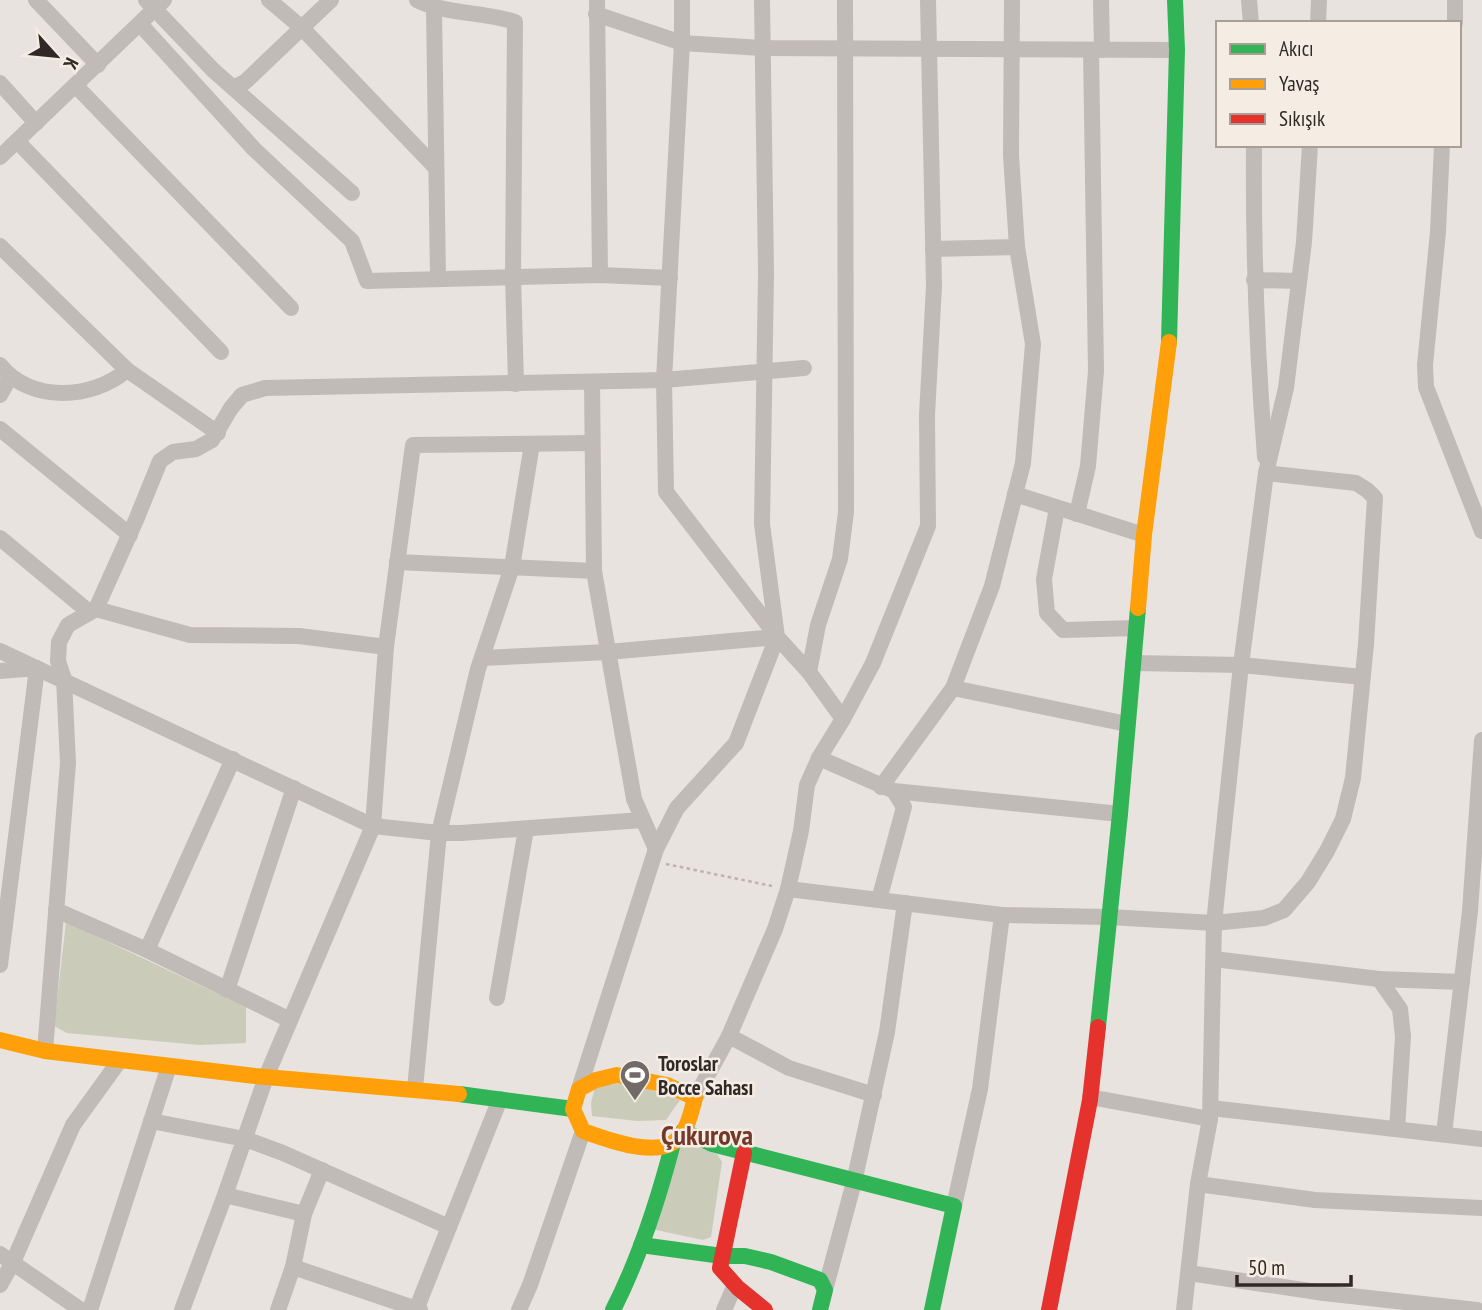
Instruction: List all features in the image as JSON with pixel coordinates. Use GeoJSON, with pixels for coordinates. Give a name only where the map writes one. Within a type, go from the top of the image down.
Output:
{"type":"FeatureCollection","features":[{"type":"Feature","properties":{"kind":"street"},"geometry":{"type":"LineString","coordinates":[[36,0],[98,65]]}},
{"type":"Feature","properties":{"kind":"street"},"geometry":{"type":"LineString","coordinates":[[270,0],[302,28],[436,168]]}},
{"type":"Feature","properties":{"kind":"street"},"geometry":{"type":"LineString","coordinates":[[235,88],[245,82],[331,0]]}},
{"type":"Feature","properties":{"kind":"street"},"geometry":{"type":"LineString","coordinates":[[417,0],[434,9],[496,15],[515,22],[513,276],[516,384]]}},
{"type":"Feature","properties":{"kind":"street"},"geometry":{"type":"LineString","coordinates":[[475,13],[486,0]]}},
{"type":"Feature","properties":{"kind":"street"},"geometry":{"type":"LineString","coordinates":[[682,0],[664,380],[666,492],[843,719]]}},
{"type":"Feature","properties":{"kind":"street"},"geometry":{"type":"LineString","coordinates":[[519,1310],[583,1131],[573,1109],[654,855],[677,808],[736,743],[777,637],[762,524],[766,273],[762,0]]}},
{"type":"Feature","properties":{"kind":"street"},"geometry":{"type":"LineString","coordinates":[[809,672],[817,625],[839,559],[846,512],[845,0]]}},
{"type":"Feature","properties":{"kind":"street"},"geometry":{"type":"LineString","coordinates":[[613,1310],[661,1193],[678,1137],[690,1119],[695,1097],[729,1037],[775,929],[788,889],[801,831],[807,785],[819,758],[873,663],[928,526],[927,415],[934,286],[928,0]]}},
{"type":"Feature","properties":{"kind":"street"},"geometry":{"type":"LineString","coordinates":[[887,789],[953,688],[992,586],[1023,463],[1033,344],[1017,247],[1011,155],[1012,0]]}},
{"type":"Feature","properties":{"kind":"street"},"geometry":{"type":"LineString","coordinates":[[1077,514],[1088,466],[1096,371],[1097,50],[1101,0]]}},
{"type":"Feature","properties":{"kind":"street"},"geometry":{"type":"LineString","coordinates":[[1049,1310],[1090,1097],[1120,814],[1144,535],[1169,354],[1177,50],[1175,0]]}},
{"type":"Feature","properties":{"kind":"street"},"geometry":{"type":"LineString","coordinates":[[1249,0],[1251,21]]}},
{"type":"Feature","properties":{"kind":"street"},"geometry":{"type":"LineString","coordinates":[[1318,21],[1319,0]]}},
{"type":"Feature","properties":{"kind":"street"},"geometry":{"type":"LineString","coordinates":[[1455,0],[1455,21]]}},
{"type":"Feature","properties":{"kind":"street"},"geometry":{"type":"LineString","coordinates":[[0,157],[140,24],[155,3],[213,69],[352,193]]}},
{"type":"Feature","properties":{"kind":"street"},"geometry":{"type":"LineString","coordinates":[[600,275],[597,7],[682,43],[762,48],[1177,50]]}},
{"type":"Feature","properties":{"kind":"street"},"geometry":{"type":"LineString","coordinates":[[434,9],[438,278]]}},
{"type":"Feature","properties":{"kind":"street"},"geometry":{"type":"LineString","coordinates":[[140,24],[254,149],[352,241],[367,281],[600,275],[670,278]]}},
{"type":"Feature","properties":{"kind":"street"},"geometry":{"type":"LineString","coordinates":[[0,83],[36,123]]}},
{"type":"Feature","properties":{"kind":"street"},"geometry":{"type":"LineString","coordinates":[[76,86],[291,308]]}},
{"type":"Feature","properties":{"kind":"street"},"geometry":{"type":"LineString","coordinates":[[18,141],[221,352]]}},
{"type":"Feature","properties":{"kind":"street"},"geometry":{"type":"LineString","coordinates":[[1254,147],[1254,280],[1266,473]]}},
{"type":"Feature","properties":{"kind":"street"},"geometry":{"type":"LineString","coordinates":[[1184,1310],[1198,1184],[1210,1114],[1214,923],[1241,665],[1266,473],[1286,388],[1299,281],[1310,147]]}},
{"type":"Feature","properties":{"kind":"street"},"geometry":{"type":"LineString","coordinates":[[1443,147],[1425,365],[1426,387],[1482,531]]}},
{"type":"Feature","properties":{"kind":"street"},"geometry":{"type":"LineString","coordinates":[[0,246],[127,370],[218,433]]}},
{"type":"Feature","properties":{"kind":"street"},"geometry":{"type":"LineString","coordinates":[[933,249],[1017,247]]}},
{"type":"Feature","properties":{"kind":"street"},"geometry":{"type":"LineString","coordinates":[[1254,280],[1299,281]]}},
{"type":"Feature","properties":{"kind":"street"},"geometry":{"type":"LineString","coordinates":[[45,1051],[68,763],[64,679],[58,661],[59,642],[68,625],[93,611],[130,535],[160,461],[173,452],[196,449],[212,440],[242,395],[265,388],[664,380],[804,368]]}},
{"type":"Feature","properties":{"kind":"street"},"geometry":{"type":"LineString","coordinates":[[0,395],[5,371],[40,391],[61,394],[113,382],[127,370]]}},
{"type":"Feature","properties":{"kind":"street"},"geometry":{"type":"LineString","coordinates":[[592,382],[594,571],[634,799],[654,855]]}},
{"type":"Feature","properties":{"kind":"street"},"geometry":{"type":"LineString","coordinates":[[0,429],[130,535]]}},
{"type":"Feature","properties":{"kind":"street"},"geometry":{"type":"LineString","coordinates":[[182,1310],[266,1077],[373,826],[386,648],[413,445],[592,443]]}},
{"type":"Feature","properties":{"kind":"street"},"geometry":{"type":"LineString","coordinates":[[415,1088],[439,833],[482,658],[512,568],[532,444]]}},
{"type":"Feature","properties":{"kind":"street"},"geometry":{"type":"LineString","coordinates":[[788,889],[1002,915],[1214,923],[1264,918],[1284,910],[1308,882],[1327,851],[1343,819],[1353,778],[1376,498],[1356,483],[1266,473]]}},
{"type":"Feature","properties":{"kind":"street"},"geometry":{"type":"LineString","coordinates":[[1015,494],[1144,535]]}},
{"type":"Feature","properties":{"kind":"street"},"geometry":{"type":"LineString","coordinates":[[1057,508],[1044,579],[1047,613],[1063,631],[1136,628]]}},
{"type":"Feature","properties":{"kind":"street"},"geometry":{"type":"LineString","coordinates":[[0,538],[93,611],[190,635],[299,636],[386,648]]}},
{"type":"Feature","properties":{"kind":"street"},"geometry":{"type":"LineString","coordinates":[[397,562],[594,571]]}},
{"type":"Feature","properties":{"kind":"street"},"geometry":{"type":"LineString","coordinates":[[482,658],[608,652],[777,637]]}},
{"type":"Feature","properties":{"kind":"street"},"geometry":{"type":"LineString","coordinates":[[0,651],[373,826],[439,833],[643,820]]}},
{"type":"Feature","properties":{"kind":"street"},"geometry":{"type":"LineString","coordinates":[[1133,663],[1241,665],[1362,677]]}},
{"type":"Feature","properties":{"kind":"street"},"geometry":{"type":"LineString","coordinates":[[0,671],[37,668]]}},
{"type":"Feature","properties":{"kind":"street"},"geometry":{"type":"LineString","coordinates":[[0,965],[3,906],[37,668]]}},
{"type":"Feature","properties":{"kind":"street"},"geometry":{"type":"LineString","coordinates":[[953,688],[1127,724]]}},
{"type":"Feature","properties":{"kind":"street"},"geometry":{"type":"LineString","coordinates":[[1444,1135],[1470,911],[1482,740]]}},
{"type":"Feature","properties":{"kind":"street"},"geometry":{"type":"LineString","coordinates":[[819,758],[887,789],[1120,814]]}},
{"type":"Feature","properties":{"kind":"street"},"geometry":{"type":"LineString","coordinates":[[147,950],[233,759]]}},
{"type":"Feature","properties":{"kind":"street"},"geometry":{"type":"LineString","coordinates":[[227,990],[294,789]]}},
{"type":"Feature","properties":{"kind":"street"},"geometry":{"type":"LineString","coordinates":[[879,900],[904,807],[887,789]]}},
{"type":"Feature","properties":{"kind":"street"},"geometry":{"type":"LineString","coordinates":[[497,998],[526,829]]}},
{"type":"Feature","properties":{"kind":"street"},"geometry":{"type":"LineString","coordinates":[[820,1310],[874,1095],[887,1032],[905,903]]}},
{"type":"Feature","properties":{"kind":"street"},"geometry":{"type":"LineString","coordinates":[[56,910],[147,950],[290,1020]]}},
{"type":"Feature","properties":{"kind":"street"},"geometry":{"type":"LineString","coordinates":[[932,1310],[980,1089],[1002,915]]}},
{"type":"Feature","properties":{"kind":"street"},"geometry":{"type":"LineString","coordinates":[[1213,959],[1378,979],[1462,982]]}},
{"type":"Feature","properties":{"kind":"street"},"geometry":{"type":"LineString","coordinates":[[1378,979],[1400,1009],[1403,1036],[1397,1129]]}},
{"type":"Feature","properties":{"kind":"street"},"geometry":{"type":"LineString","coordinates":[[729,1037],[789,1068],[874,1095]]}},
{"type":"Feature","properties":{"kind":"street"},"geometry":{"type":"LineString","coordinates":[[0,1040],[45,1051],[169,1066],[266,1077],[415,1088],[573,1109]]}},
{"type":"Feature","properties":{"kind":"street"},"geometry":{"type":"LineString","coordinates":[[0,1285],[7,1258],[73,1125],[120,1060]]}},
{"type":"Feature","properties":{"kind":"street"},"geometry":{"type":"LineString","coordinates":[[90,1310],[169,1066]]}},
{"type":"Feature","properties":{"kind":"street"},"geometry":{"type":"LineString","coordinates":[[579,1089],[596,1080],[617,1075],[677,1086],[695,1097]]}},
{"type":"Feature","properties":{"kind":"street"},"geometry":{"type":"LineString","coordinates":[[1090,1097],[1210,1114],[1397,1129],[1482,1139]]}},
{"type":"Feature","properties":{"kind":"street"},"geometry":{"type":"LineString","coordinates":[[293,1268],[417,1310],[499,1099]]}},
{"type":"Feature","properties":{"kind":"street"},"geometry":{"type":"LineString","coordinates":[[151,1121],[244,1139],[322,1170],[449,1227]]}},
{"type":"Feature","properties":{"kind":"street"},"geometry":{"type":"LineString","coordinates":[[583,1131],[636,1146],[660,1148],[678,1137],[954,1206]]}},
{"type":"Feature","properties":{"kind":"street"},"geometry":{"type":"LineString","coordinates":[[744,1153],[720,1268],[765,1310]]}},
{"type":"Feature","properties":{"kind":"street"},"geometry":{"type":"LineString","coordinates":[[278,1310],[293,1268],[304,1214],[322,1170]]}},
{"type":"Feature","properties":{"kind":"street"},"geometry":{"type":"LineString","coordinates":[[1198,1184],[1315,1200],[1482,1208]]}},
{"type":"Feature","properties":{"kind":"street"},"geometry":{"type":"LineString","coordinates":[[225,1195],[304,1214]]}},
{"type":"Feature","properties":{"kind":"street"},"geometry":{"type":"LineString","coordinates":[[641,1245],[722,1256],[733,1254],[767,1262],[820,1280],[825,1290]]}},
{"type":"Feature","properties":{"kind":"street"},"geometry":{"type":"LineString","coordinates":[[7,1258],[82,1310]]}},
{"type":"Feature","properties":{"kind":"street"},"geometry":{"type":"LineString","coordinates":[[1189,1273],[1324,1293],[1477,1310]]}},
{"type":"Feature","properties":{"kind":"street"},"geometry":{"type":"LineString","coordinates":[[724,1310],[735,1284]]}},
{"type":"Feature","properties":{"kind":"path"},"geometry":{"type":"LineString","coordinates":[[654,855],[788,889]]}},
{"type":"Feature","properties":{"kind":"green space"},"geometry":{"type":"Polygon","coordinates":[[[66,922],[246,1007],[246,1043],[200,1045],[67,1033],[54,1026],[66,922]]]}},
{"type":"Feature","properties":{"kind":"green space","name":"Toroslar Bocce Sahası"},"geometry":{"type":"Polygon","coordinates":[[[629,1082],[680,1100],[666,1120],[637,1121],[592,1116],[591,1103],[595,1087],[629,1082]]]}},
{"type":"Feature","properties":{"kind":"green space"},"geometry":{"type":"Polygon","coordinates":[[[680,1141],[717,1154],[722,1162],[711,1237],[703,1240],[647,1228],[680,1141]]]}},
{"type":"Feature","properties":{"kind":"traffic: fast"},"geometry":{"type":"LineString","coordinates":[[1169,342],[1177,50],[1175,0]]}},
{"type":"Feature","properties":{"kind":"traffic: fast"},"geometry":{"type":"LineString","coordinates":[[1098,1027],[1138,608]]}},
{"type":"Feature","properties":{"kind":"traffic: fast"},"geometry":{"type":"LineString","coordinates":[[459,1094],[573,1109]]}},
{"type":"Feature","properties":{"kind":"traffic: fast"},"geometry":{"type":"LineString","coordinates":[[683,1131],[712,1144],[954,1206],[932,1310]]}},
{"type":"Feature","properties":{"kind":"traffic: fast"},"geometry":{"type":"LineString","coordinates":[[613,1310],[648,1228],[673,1143]]}},
{"type":"Feature","properties":{"kind":"traffic: fast"},"geometry":{"type":"LineString","coordinates":[[641,1245],[722,1256],[745,1256],[771,1262],[820,1280],[825,1290],[820,1310]]}},
{"type":"Feature","properties":{"kind":"traffic: slow"},"geometry":{"type":"LineString","coordinates":[[1138,608],[1144,535],[1169,342]]}},
{"type":"Feature","properties":{"kind":"traffic: slow"},"geometry":{"type":"LineString","coordinates":[[0,1040],[45,1051],[255,1076],[459,1094]]}},
{"type":"Feature","properties":{"kind":"traffic: slow"},"geometry":{"type":"LineString","coordinates":[[617,1075],[667,1085],[695,1098],[688,1122],[674,1142],[654,1148],[642,1147],[583,1131],[573,1109],[579,1089],[596,1080],[617,1075]]}},
{"type":"Feature","properties":{"kind":"traffic: jam"},"geometry":{"type":"LineString","coordinates":[[1049,1310],[1090,1100],[1098,1027]]}},
{"type":"Feature","properties":{"kind":"traffic: jam"},"geometry":{"type":"LineString","coordinates":[[744,1153],[720,1268],[738,1288],[765,1310]]}},
{"type":"Feature","properties":{"kind":"place","name":"Toroslar Bocce Sahası"},"geometry":{"type":"Point","coordinates":[635,1102]}},
{"type":"Feature","properties":{"kind":"district","name":"Çukurova"},"geometry":{"type":"Point","coordinates":[707,1134]}}]}
